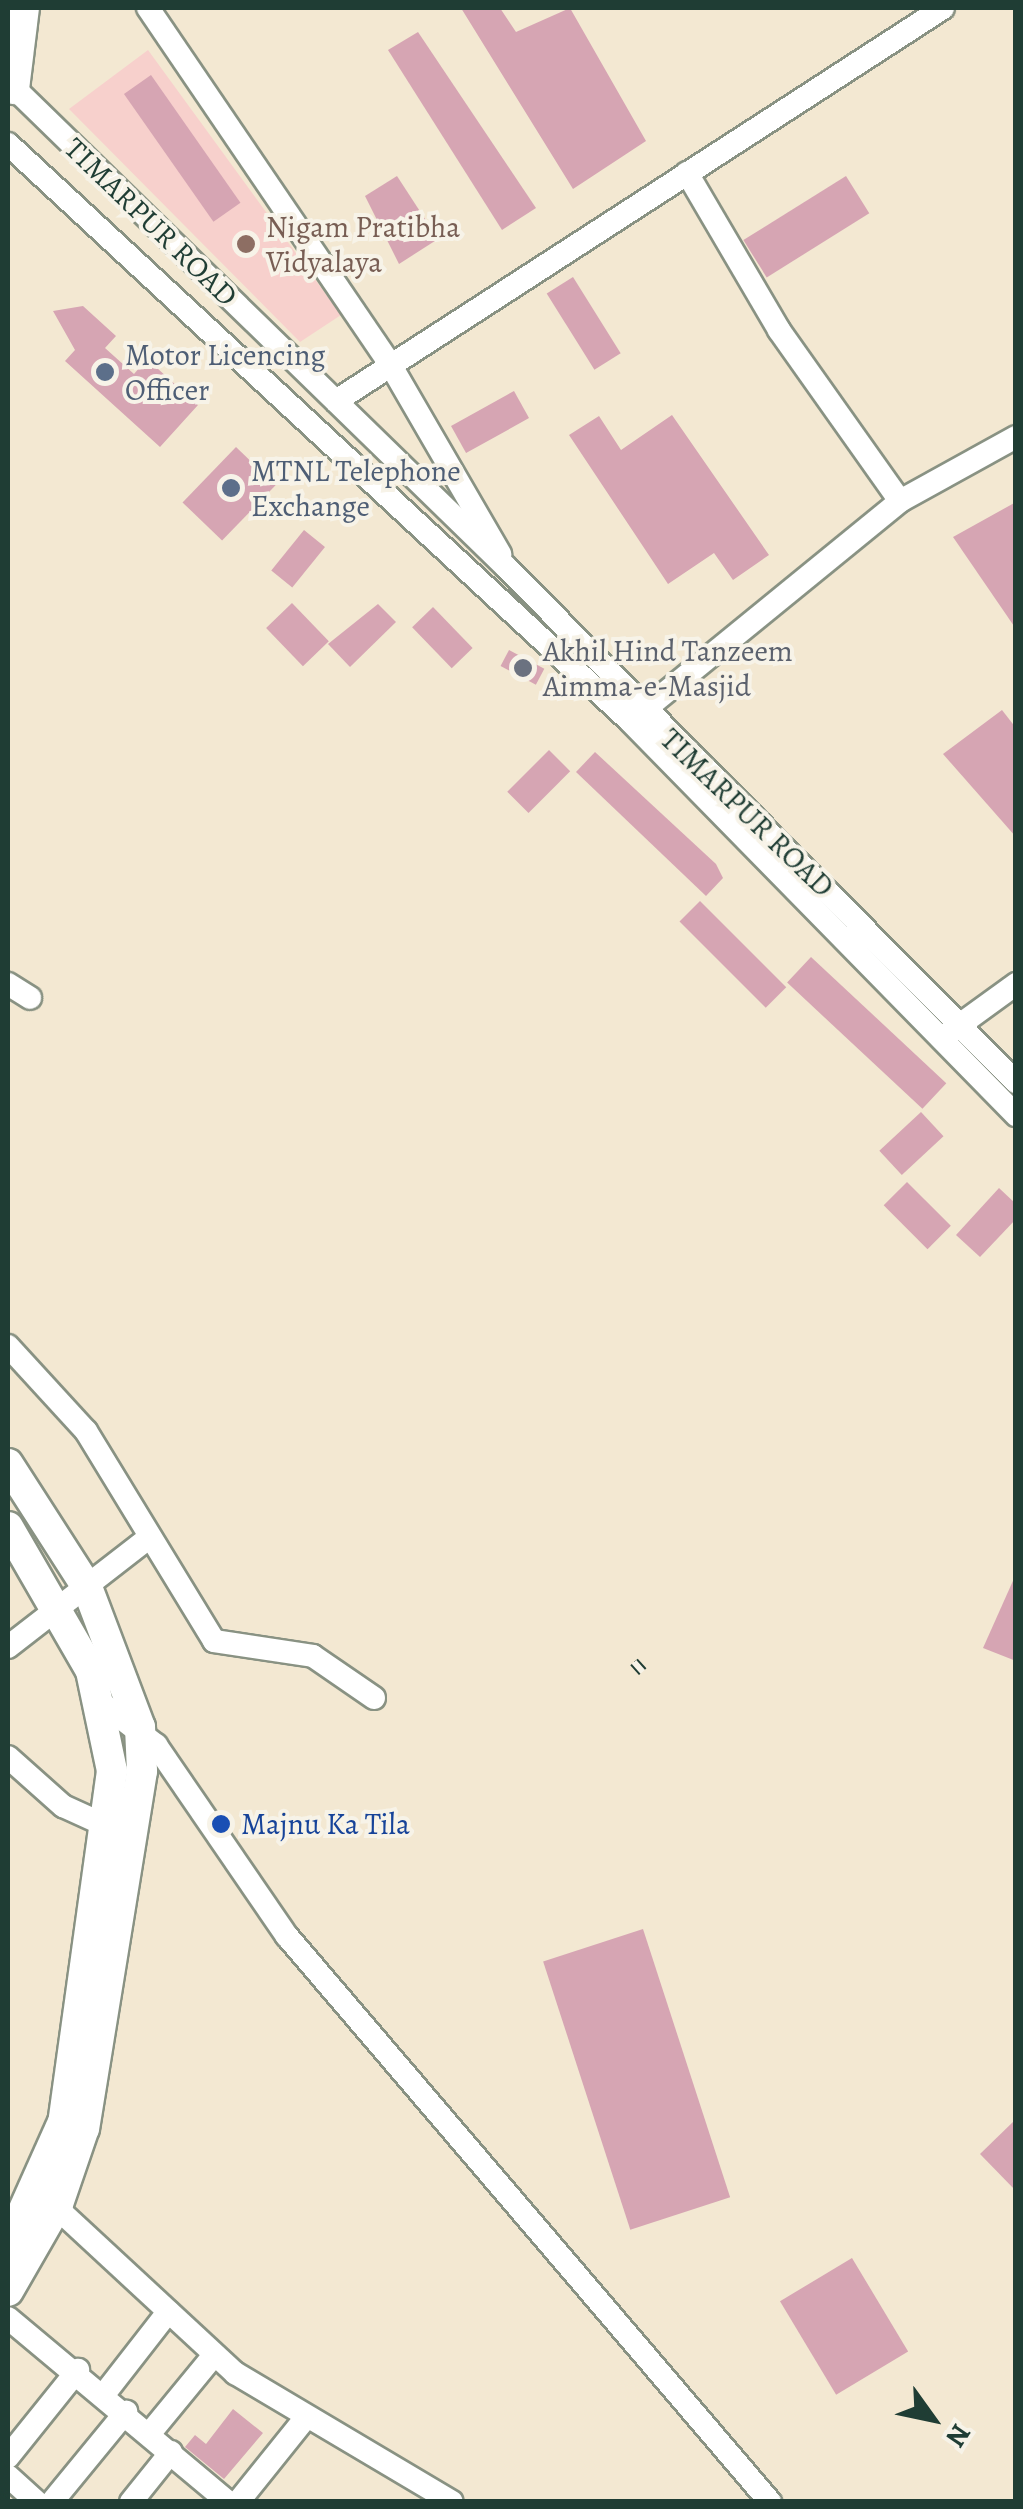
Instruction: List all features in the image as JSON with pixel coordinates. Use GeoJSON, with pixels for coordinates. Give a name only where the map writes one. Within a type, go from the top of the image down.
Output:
{"type":"FeatureCollection","features":[{"type":"Feature","properties":{"kind":"main road"},"geometry":{"type":"LineString","coordinates":[[11,86],[24,8]]}},
{"type":"Feature","properties":{"kind":"main road"},"geometry":{"type":"LineString","coordinates":[[8,1464],[86,1586],[140,1727],[138,1840],[95,2086],[8,2291]]}},
{"type":"Feature","properties":{"kind":"main road"},"geometry":{"type":"LineString","coordinates":[[8,1528],[61,1606],[104,1705],[107,1826],[72,2080],[48,2199],[8,2245]]}},
{"type":"Feature","properties":{"kind":"street"},"geometry":{"type":"LineString","coordinates":[[148,8],[390,364],[506,567],[485,586]]}},
{"type":"Feature","properties":{"kind":"street"},"geometry":{"type":"LineString","coordinates":[[336,401],[943,8]]}},
{"type":"Feature","properties":{"kind":"street","name":"TIMARPUR ROAD"},"geometry":{"type":"LineString","coordinates":[[11,86],[506,567],[637,717],[1015,1114]]}},
{"type":"Feature","properties":{"kind":"street","name":"TIMARPUR ROAD"},"geometry":{"type":"LineString","coordinates":[[8,144],[485,586],[637,717],[1016,1082]]}},
{"type":"Feature","properties":{"kind":"street"},"geometry":{"type":"LineString","coordinates":[[686,173],[780,330],[900,501]]}},
{"type":"Feature","properties":{"kind":"street"},"geometry":{"type":"LineString","coordinates":[[637,717],[900,501],[1016,438]]}},
{"type":"Feature","properties":{"kind":"street"},"geometry":{"type":"LineString","coordinates":[[8,984],[30,998]]}},
{"type":"Feature","properties":{"kind":"street"},"geometry":{"type":"LineString","coordinates":[[940,1039],[1016,984]]}},
{"type":"Feature","properties":{"kind":"street"},"geometry":{"type":"LineString","coordinates":[[8,1346],[86,1431],[147,1539],[214,1641],[313,1656],[374,1698]]}},
{"type":"Feature","properties":{"kind":"street"},"geometry":{"type":"LineString","coordinates":[[8,1647],[147,1539]]}},
{"type":"Feature","properties":{"kind":"street"},"geometry":{"type":"LineString","coordinates":[[104,1705],[140,1727],[287,1936],[770,2502]]}},
{"type":"Feature","properties":{"kind":"street"},"geometry":{"type":"LineString","coordinates":[[8,1758],[63,1806],[138,1840]]}},
{"type":"Feature","properties":{"kind":"street"},"geometry":{"type":"LineString","coordinates":[[48,2199],[214,2354],[304,2420],[398,2463],[452,2502]]}},
{"type":"Feature","properties":{"kind":"street"},"geometry":{"type":"LineString","coordinates":[[105,2393],[168,2312]]}},
{"type":"Feature","properties":{"kind":"street"},"geometry":{"type":"LineString","coordinates":[[8,2318],[78,2370],[228,2502]]}},
{"type":"Feature","properties":{"kind":"street"},"geometry":{"type":"LineString","coordinates":[[150,2433],[214,2354]]}},
{"type":"Feature","properties":{"kind":"street"},"geometry":{"type":"LineString","coordinates":[[8,2457],[78,2370]]}},
{"type":"Feature","properties":{"kind":"street"},"geometry":{"type":"LineString","coordinates":[[52,2502],[126,2412]]}},
{"type":"Feature","properties":{"kind":"street"},"geometry":{"type":"LineString","coordinates":[[238,2502],[304,2420]]}},
{"type":"Feature","properties":{"kind":"street"},"geometry":{"type":"LineString","coordinates":[[131,2502],[171,2452]]}},
{"type":"Feature","properties":{"kind":"shaded area","name":"Nigam Pratibha Vidyalaya"},"geometry":{"type":"Polygon","coordinates":[[[148,50],[341,315],[300,342],[69,109],[148,50]]]}},
{"type":"Feature","properties":{"kind":"building"},"geometry":{"type":"Polygon","coordinates":[[[461,8],[500,8],[516,32],[570,8],[646,141],[573,189],[461,8]]]}},
{"type":"Feature","properties":{"kind":"building"},"geometry":{"type":"Polygon","coordinates":[[[418,32],[536,208],[502,230],[388,50],[418,32]]]}},
{"type":"Feature","properties":{"kind":"building"},"geometry":{"type":"Polygon","coordinates":[[[151,75],[240,203],[213,222],[124,94],[151,75]]]}},
{"type":"Feature","properties":{"kind":"building"},"geometry":{"type":"Polygon","coordinates":[[[397,176],[438,239],[399,264],[365,196],[397,176]]]}},
{"type":"Feature","properties":{"kind":"building"},"geometry":{"type":"Polygon","coordinates":[[[846,176],[869,213],[767,277],[743,240],[846,176]]]}},
{"type":"Feature","properties":{"kind":"building"},"geometry":{"type":"Polygon","coordinates":[[[573,277],[621,353],[594,370],[547,293],[573,277]]]}},
{"type":"Feature","properties":{"kind":"building"},"geometry":{"type":"Polygon","coordinates":[[[83,306],[116,336],[105,348],[134,374],[147,359],[198,405],[160,447],[65,361],[75,350],[53,311],[83,306]]]}},
{"type":"Feature","properties":{"kind":"building"},"geometry":{"type":"Polygon","coordinates":[[[514,391],[529,418],[466,453],[451,426],[514,391]]]}},
{"type":"Feature","properties":{"kind":"building"},"geometry":{"type":"Polygon","coordinates":[[[672,415],[769,555],[733,580],[714,553],[668,584],[569,435],[599,416],[621,450],[672,415]]]}},
{"type":"Feature","properties":{"kind":"building"},"geometry":{"type":"Polygon","coordinates":[[[236,447],[276,485],[222,541],[183,502],[236,447]]]}},
{"type":"Feature","properties":{"kind":"building"},"geometry":{"type":"Polygon","coordinates":[[[1016,502],[1016,629],[953,537],[1016,502]]]}},
{"type":"Feature","properties":{"kind":"building"},"geometry":{"type":"Polygon","coordinates":[[[304,530],[325,547],[292,587],[271,570],[304,530]]]}},
{"type":"Feature","properties":{"kind":"building"},"geometry":{"type":"Polygon","coordinates":[[[292,603],[329,641],[303,666],[266,628],[292,603]]]}},
{"type":"Feature","properties":{"kind":"building"},"geometry":{"type":"Polygon","coordinates":[[[378,604],[396,622],[350,667],[328,644],[378,604]]]}},
{"type":"Feature","properties":{"kind":"building"},"geometry":{"type":"Polygon","coordinates":[[[433,607],[473,648],[452,668],[412,627],[433,607]]]}},
{"type":"Feature","properties":{"kind":"building"},"geometry":{"type":"Polygon","coordinates":[[[509,650],[544,669],[536,685],[501,666],[509,650]]]}},
{"type":"Feature","properties":{"kind":"building"},"geometry":{"type":"Polygon","coordinates":[[[1002,710],[1016,728],[1016,837],[943,754],[1002,710]]]}},
{"type":"Feature","properties":{"kind":"building"},"geometry":{"type":"Polygon","coordinates":[[[549,750],[570,771],[528,813],[507,792],[549,750]]]}},
{"type":"Feature","properties":{"kind":"building"},"geometry":{"type":"Polygon","coordinates":[[[595,752],[716,864],[723,878],[706,896],[576,772],[595,752]]]}},
{"type":"Feature","properties":{"kind":"building"},"geometry":{"type":"Polygon","coordinates":[[[700,901],[786,987],[766,1008],[679,922],[700,901]]]}},
{"type":"Feature","properties":{"kind":"building"},"geometry":{"type":"Polygon","coordinates":[[[811,957],[946,1083],[922,1109],[787,983],[811,957]]]}},
{"type":"Feature","properties":{"kind":"building"},"geometry":{"type":"Polygon","coordinates":[[[921,1112],[944,1136],[902,1175],[879,1151],[921,1112]]]}},
{"type":"Feature","properties":{"kind":"building"},"geometry":{"type":"Polygon","coordinates":[[[907,1182],[951,1226],[928,1249],[884,1205],[907,1182]]]}},
{"type":"Feature","properties":{"kind":"building"},"geometry":{"type":"Polygon","coordinates":[[[999,1188],[1016,1204],[1016,1219],[980,1257],[956,1235],[999,1188]]]}},
{"type":"Feature","properties":{"kind":"building"},"geometry":{"type":"Polygon","coordinates":[[[1016,1574],[1016,1661],[983,1648],[1016,1574]]]}},
{"type":"Feature","properties":{"kind":"building"},"geometry":{"type":"Polygon","coordinates":[[[643,1929],[730,2197],[630,2230],[543,1961],[643,1929]]]}},
{"type":"Feature","properties":{"kind":"building"},"geometry":{"type":"Polygon","coordinates":[[[1016,2119],[1016,2191],[980,2154],[1016,2119]]]}},
{"type":"Feature","properties":{"kind":"building"},"geometry":{"type":"Polygon","coordinates":[[[852,2258],[908,2351],[836,2395],[780,2301],[852,2258]]]}},
{"type":"Feature","properties":{"kind":"building"},"geometry":{"type":"Polygon","coordinates":[[[233,2409],[263,2433],[224,2479],[185,2447],[195,2435],[206,2444],[233,2409]]]}},
{"type":"Feature","properties":{"kind":"railway"},"geometry":{"type":"LineString","coordinates":[[634,1662],[643,1672]]}},
{"type":"Feature","properties":{"kind":"place","name":"Nigam Pratibha Vidyalaya"},"geometry":{"type":"Point","coordinates":[246,244]}},
{"type":"Feature","properties":{"kind":"place","name":"Motor Licencing Officer"},"geometry":{"type":"Point","coordinates":[105,372]}},
{"type":"Feature","properties":{"kind":"place","name":"MTNL Telephone Exchange"},"geometry":{"type":"Point","coordinates":[231,488]}},
{"type":"Feature","properties":{"kind":"place","name":"Akhil Hind Tanzeem Aimma-e-Masjid"},"geometry":{"type":"Point","coordinates":[523,668]}},
{"type":"Feature","properties":{"kind":"place","name":"Majnu Ka Tila"},"geometry":{"type":"Point","coordinates":[221,1824]}}]}
